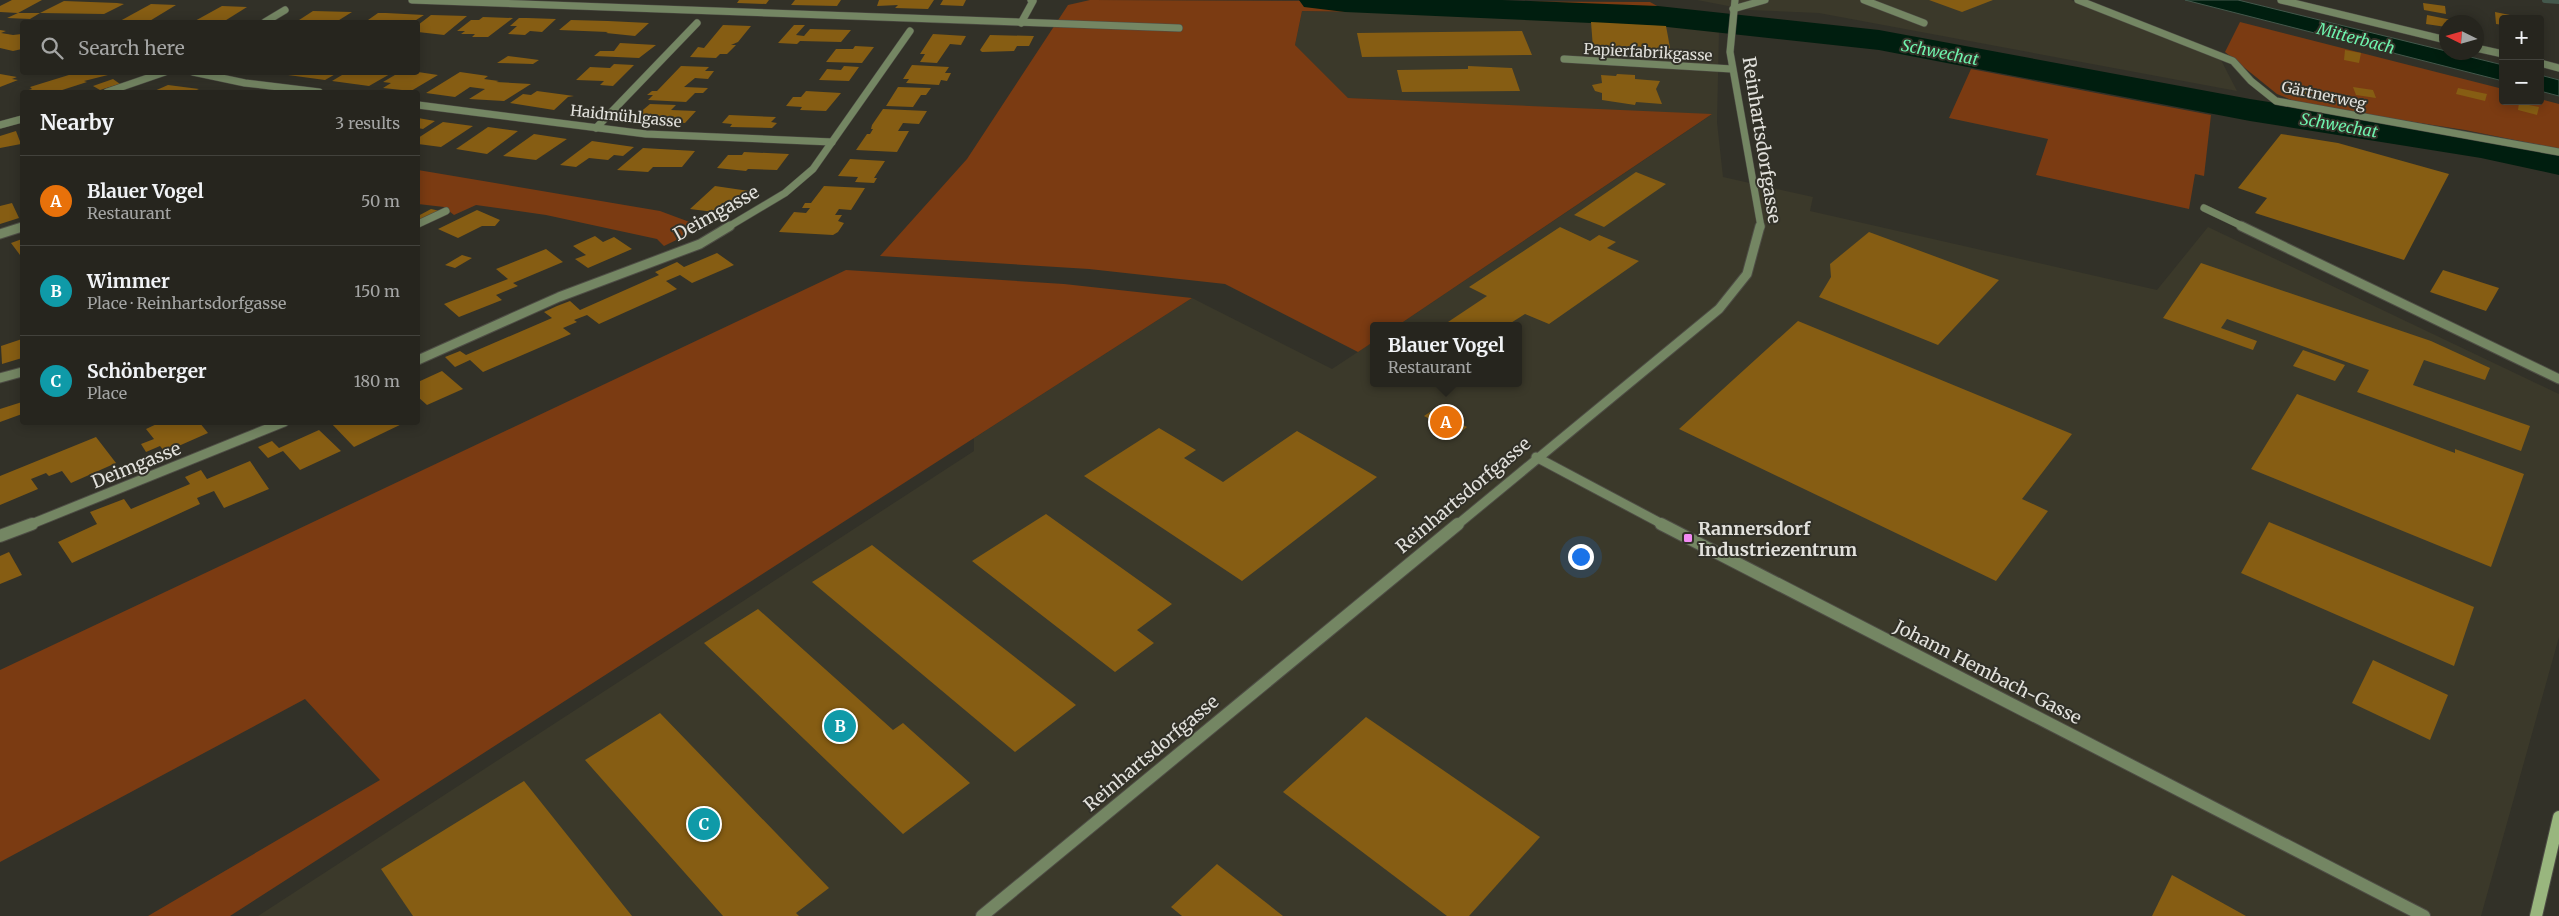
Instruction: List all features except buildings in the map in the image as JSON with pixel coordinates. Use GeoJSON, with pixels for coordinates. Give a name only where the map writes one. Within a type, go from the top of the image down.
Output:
{"type":"FeatureCollection","features":[{"type":"Feature","properties":{"kind":"street"},"geometry":{"type":"LineString","coordinates":[[412,0],[1179,28]]}},
{"type":"Feature","properties":{"kind":"street"},"geometry":{"type":"LineString","coordinates":[[524,5],[530,0]]}},
{"type":"Feature","properties":{"kind":"street"},"geometry":{"type":"LineString","coordinates":[[1021,23],[1033,1],[1030,0]]}},
{"type":"Feature","properties":{"kind":"street","name":"Reinhartsdorfgasse"},"geometry":{"type":"LineString","coordinates":[[982,916],[1536,457],[1719,309],[1747,274],[1761,230],[1755,187],[1740,119],[1732,69],[1730,35],[1735,0]]}},
{"type":"Feature","properties":{"kind":"street"},"geometry":{"type":"LineString","coordinates":[[1734,9],[1765,0]]}},
{"type":"Feature","properties":{"kind":"street"},"geometry":{"type":"LineString","coordinates":[[1864,0],[1924,23]]}},
{"type":"Feature","properties":{"kind":"street","name":"Gärtnerweg"},"geometry":{"type":"LineString","coordinates":[[2078,0],[2233,60],[2251,81],[2276,101],[2559,152]]}},
{"type":"Feature","properties":{"kind":"street"},"geometry":{"type":"LineString","coordinates":[[2281,0],[2439,38]]}},
{"type":"Feature","properties":{"kind":"street"},"geometry":{"type":"LineString","coordinates":[[268,20],[286,10]]}},
{"type":"Feature","properties":{"kind":"street"},"geometry":{"type":"LineString","coordinates":[[596,128],[697,23]]}},
{"type":"Feature","properties":{"kind":"street","name":"Deimgasse"},"geometry":{"type":"LineString","coordinates":[[420,359],[559,297],[700,244],[785,193],[813,169],[910,31]]}},
{"type":"Feature","properties":{"kind":"street"},"geometry":{"type":"LineString","coordinates":[[2484,50],[2499,53]]}},
{"type":"Feature","properties":{"kind":"street","name":"Papierfabrikgasse"},"geometry":{"type":"LineString","coordinates":[[1564,59],[1732,69]]}},
{"type":"Feature","properties":{"kind":"street"},"geometry":{"type":"LineString","coordinates":[[2544,64],[2559,68]]}},
{"type":"Feature","properties":{"kind":"street"},"geometry":{"type":"LineString","coordinates":[[114,90],[156,75]]}},
{"type":"Feature","properties":{"kind":"street"},"geometry":{"type":"LineString","coordinates":[[207,75],[245,83],[303,90]]}},
{"type":"Feature","properties":{"kind":"street","name":"Haidmühlgasse"},"geometry":{"type":"LineString","coordinates":[[420,105],[646,134],[832,142]]}},
{"type":"Feature","properties":{"kind":"street"},"geometry":{"type":"LineString","coordinates":[[0,125],[20,120]]}},
{"type":"Feature","properties":{"kind":"street"},"geometry":{"type":"LineString","coordinates":[[2204,208],[2559,379]]}},
{"type":"Feature","properties":{"kind":"street"},"geometry":{"type":"LineString","coordinates":[[420,223],[446,211]]}},
{"type":"Feature","properties":{"kind":"street"},"geometry":{"type":"LineString","coordinates":[[0,234],[20,228]]}},
{"type":"Feature","properties":{"kind":"street"},"geometry":{"type":"LineString","coordinates":[[0,378],[20,373]]}},
{"type":"Feature","properties":{"kind":"street","name":"Deimgasse"},"geometry":{"type":"LineString","coordinates":[[0,536],[108,495],[277,425]]}},
{"type":"Feature","properties":{"kind":"street","name":"Johann Hembach-Gasse"},"geometry":{"type":"LineString","coordinates":[[1536,457],[1697,543],[2424,916]]}},
{"type":"Feature","properties":{"kind":"street"},"geometry":{"type":"LineString","coordinates":[[2536,916],[2559,817]]}},
{"type":"Feature","properties":{"kind":"shaded area"},"geometry":{"type":"Polygon","coordinates":[[[1090,0],[1650,2],[1666,11],[1536,6],[1441,13],[1302,11],[1295,45],[1348,98],[1712,114],[1403,322],[1370,322],[1370,344],[1358,352],[1225,284],[1089,269],[880,256],[967,159],[1068,5],[1090,0]]]}},
{"type":"Feature","properties":{"kind":"shaded area"},"geometry":{"type":"Polygon","coordinates":[[[1697,0],[2071,0],[2221,60],[2237,91],[1819,13],[1749,10],[1697,0]]]}},
{"type":"Feature","properties":{"kind":"shaded area"},"geometry":{"type":"Polygon","coordinates":[[[1302,11],[1594,15],[1719,31],[1717,122],[1723,177],[1813,197],[1810,211],[2157,290],[2208,227],[2559,394],[2559,637],[2481,916],[258,916],[974,451],[974,438],[1192,298],[1332,369],[1370,344],[1370,387],[1522,387],[1522,322],[1403,322],[1711,115],[1348,98],[1295,45],[1302,11]]]}},
{"type":"Feature","properties":{"kind":"shaded area"},"geometry":{"type":"Polygon","coordinates":[[[2240,22],[2499,88],[2499,105],[2544,105],[2544,100],[2559,104],[2559,149],[2465,130],[2304,105],[2277,94],[2225,52],[2240,22]]]}},
{"type":"Feature","properties":{"kind":"shaded area"},"geometry":{"type":"Polygon","coordinates":[[[1971,69],[2211,115],[2204,176],[2195,174],[2189,209],[2036,175],[2048,139],[1949,118],[1971,69]]]}},
{"type":"Feature","properties":{"kind":"shaded area"},"geometry":{"type":"Polygon","coordinates":[[[420,170],[660,211],[703,227],[664,246],[657,239],[546,215],[476,205],[454,215],[444,207],[420,204],[420,170]]]}},
{"type":"Feature","properties":{"kind":"shaded area"},"geometry":{"type":"Polygon","coordinates":[[[846,270],[1064,284],[1192,298],[230,916],[148,916],[380,780],[305,699],[0,862],[0,670],[846,270]]]}},
{"type":"Feature","properties":{"kind":"water","name":"Mitterbach"},"geometry":{"type":"Polygon","coordinates":[[[2185,0],[2238,0],[2439,49],[2439,60],[2483,60],[2499,64],[2499,80],[2185,0]]]}},
{"type":"Feature","properties":{"kind":"water"},"geometry":{"type":"Polygon","coordinates":[[[2544,76],[2559,80],[2559,96],[2544,92],[2544,76]]]}},
{"type":"Feature","properties":{"kind":"waterway","name":"Schwechat"},"geometry":{"type":"LineString","coordinates":[[1315,0],[1345,3],[1658,16],[1879,40],[2250,110],[2481,147],[2559,163]]}},
{"type":"Feature","properties":{"kind":"waterway"},"geometry":{"type":"LineString","coordinates":[[2545,0],[2559,1]]}},
{"type":"Feature","properties":{"kind":"place","name":"Blauer Vogel"},"geometry":{"type":"Point","coordinates":[1446,422]}},
{"type":"Feature","properties":{"kind":"place","name":"Rannersdorf Industriezentrum"},"geometry":{"type":"Point","coordinates":[1688,538]}},
{"type":"Feature","properties":{"kind":"place","name":"Wimmer"},"geometry":{"type":"Point","coordinates":[840,726]}},
{"type":"Feature","properties":{"kind":"place","name":"Schönberger"},"geometry":{"type":"Point","coordinates":[704,824]}}]}
